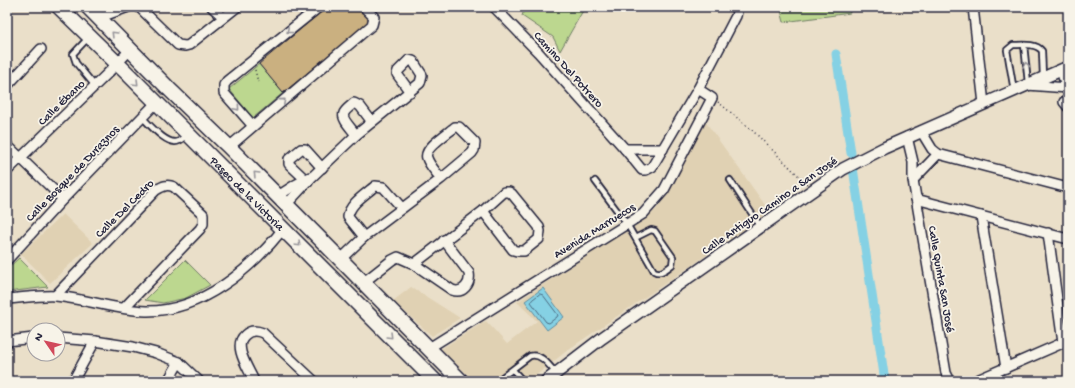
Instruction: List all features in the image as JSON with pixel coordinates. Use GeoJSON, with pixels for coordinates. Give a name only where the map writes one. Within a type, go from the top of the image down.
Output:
{"type":"FeatureCollection","features":[{"type":"Feature","properties":{"kind":"main road","name":"Paseo de la Victoria"},"geometry":{"type":"LineString","coordinates":[[88,7],[364,282],[461,381]]}},
{"type":"Feature","properties":{"kind":"main road","name":"Paseo de la Victoria"},"geometry":{"type":"LineString","coordinates":[[65,9],[116,64],[435,381]]}},
{"type":"Feature","properties":{"kind":"street"},"geometry":{"type":"LineString","coordinates":[[98,18],[128,7]]}},
{"type":"Feature","properties":{"kind":"street"},"geometry":{"type":"LineString","coordinates":[[140,7],[178,45],[182,46],[188,45],[237,7]]}},
{"type":"Feature","properties":{"kind":"street"},"geometry":{"type":"LineString","coordinates":[[212,7],[224,17]]}},
{"type":"Feature","properties":{"kind":"street"},"geometry":{"type":"LineString","coordinates":[[253,126],[224,93],[227,81],[319,7]]}},
{"type":"Feature","properties":{"kind":"street"},"geometry":{"type":"LineString","coordinates":[[229,147],[372,25],[374,17],[364,7]]}},
{"type":"Feature","properties":{"kind":"street","name":"Camino Del Potrero"},"geometry":{"type":"LineString","coordinates":[[494,7],[538,52],[642,170],[652,167],[663,149]]}},
{"type":"Feature","properties":{"kind":"street"},"geometry":{"type":"LineString","coordinates":[[625,149],[663,149],[698,89],[736,16],[738,7]]}},
{"type":"Feature","properties":{"kind":"street"},"geometry":{"type":"LineString","coordinates":[[973,7],[984,104]]}},
{"type":"Feature","properties":{"kind":"street"},"geometry":{"type":"LineString","coordinates":[[7,86],[42,49]]}},
{"type":"Feature","properties":{"kind":"street","name":"Calle Ébano"},"geometry":{"type":"LineString","coordinates":[[7,171],[96,86],[130,50]]}},
{"type":"Feature","properties":{"kind":"street"},"geometry":{"type":"LineString","coordinates":[[282,200],[322,168],[356,135],[410,92],[420,83],[422,76],[413,61],[408,60],[397,74],[410,92]]}},
{"type":"Feature","properties":{"kind":"street"},"geometry":{"type":"LineString","coordinates":[[1065,68],[1065,83],[1068,88]]}},
{"type":"Feature","properties":{"kind":"street","name":"Calle Antiguo Camino a San José"},"geometry":{"type":"LineString","coordinates":[[546,381],[602,338],[760,226],[857,161],[907,137],[1065,68]]}},
{"type":"Feature","properties":{"kind":"street"},"geometry":{"type":"LineString","coordinates":[[1027,85],[1068,88]]}},
{"type":"Feature","properties":{"kind":"street"},"geometry":{"type":"LineString","coordinates":[[698,89],[712,98]]}},
{"type":"Feature","properties":{"kind":"street","name":"Avenida Marruecos"},"geometry":{"type":"LineString","coordinates":[[429,348],[643,214],[664,190],[712,98]]}},
{"type":"Feature","properties":{"kind":"street","name":"Calle Bosque de Duraznos"},"geometry":{"type":"LineString","coordinates":[[7,260],[63,199],[156,103]]}},
{"type":"Feature","properties":{"kind":"street"},"geometry":{"type":"LineString","coordinates":[[356,135],[344,118],[344,113],[349,107],[354,104],[358,104],[372,122]]}},
{"type":"Feature","properties":{"kind":"street"},"geometry":{"type":"LineString","coordinates":[[341,259],[364,237],[441,179],[472,153],[475,143],[459,127],[455,127],[430,148],[426,155],[427,159],[441,179]]}},
{"type":"Feature","properties":{"kind":"street"},"geometry":{"type":"LineString","coordinates":[[922,131],[932,149],[938,154],[1068,188]]}},
{"type":"Feature","properties":{"kind":"street","name":"Calle Quinta San José"},"geometry":{"type":"LineString","coordinates":[[907,137],[912,162],[916,199],[946,373],[950,381]]}},
{"type":"Feature","properties":{"kind":"street"},"geometry":{"type":"LineString","coordinates":[[7,145],[63,199]]}},
{"type":"Feature","properties":{"kind":"street"},"geometry":{"type":"LineString","coordinates":[[308,179],[288,163],[289,159],[301,149],[306,150],[322,168]]}},
{"type":"Feature","properties":{"kind":"street"},"geometry":{"type":"LineString","coordinates":[[913,180],[938,154]]}},
{"type":"Feature","properties":{"kind":"street","name":"Calle Del Cedro"},"geometry":{"type":"LineString","coordinates":[[55,296],[156,190],[163,186],[169,185],[174,187],[203,214],[203,224],[200,229],[124,308]]}},
{"type":"Feature","properties":{"kind":"street"},"geometry":{"type":"LineString","coordinates":[[364,237],[348,217],[349,211],[375,186],[383,187],[402,208]]}},
{"type":"Feature","properties":{"kind":"street"},"geometry":{"type":"LineString","coordinates":[[414,264],[483,212],[504,192],[510,193],[539,227],[539,239],[524,251],[517,252],[513,250],[483,212]]}},
{"type":"Feature","properties":{"kind":"street"},"geometry":{"type":"LineString","coordinates":[[916,199],[1068,238]]}},
{"type":"Feature","properties":{"kind":"street"},"geometry":{"type":"LineString","coordinates":[[981,216],[1006,368]]}},
{"type":"Feature","properties":{"kind":"street"},"geometry":{"type":"LineString","coordinates":[[7,299],[55,296],[146,311],[164,310],[198,299],[239,274],[260,255],[283,229]]}},
{"type":"Feature","properties":{"kind":"street"},"geometry":{"type":"LineString","coordinates":[[975,381],[1065,342],[1048,233]]}},
{"type":"Feature","properties":{"kind":"street"},"geometry":{"type":"LineString","coordinates":[[364,282],[398,257],[414,264],[452,290],[456,292],[462,290],[469,283],[469,274],[444,240]]}},
{"type":"Feature","properties":{"kind":"street"},"geometry":{"type":"LineString","coordinates":[[254,381],[240,351],[240,344],[243,337],[248,332],[253,331],[263,333],[314,381]]}},
{"type":"Feature","properties":{"kind":"street"},"geometry":{"type":"LineString","coordinates":[[7,341],[26,339]]}},
{"type":"Feature","properties":{"kind":"street"},"geometry":{"type":"LineString","coordinates":[[66,339],[134,347],[156,353],[178,362],[199,381]]}},
{"type":"Feature","properties":{"kind":"street"},"geometry":{"type":"LineString","coordinates":[[73,381],[94,341]]}},
{"type":"Feature","properties":{"kind":"street"},"geometry":{"type":"LineString","coordinates":[[168,381],[178,362]]}},
{"type":"Feature","properties":{"kind":"lane"},"geometry":{"type":"LineString","coordinates":[[90,37],[73,54],[76,63],[96,86]]}},
{"type":"Feature","properties":{"kind":"lane"},"geometry":{"type":"LineString","coordinates":[[1014,91],[1008,50],[1013,45],[1035,46],[1041,49],[1043,78]]}},
{"type":"Feature","properties":{"kind":"lane"},"geometry":{"type":"LineString","coordinates":[[1024,45],[1028,81],[1027,85]]}},
{"type":"Feature","properties":{"kind":"lane"},"geometry":{"type":"LineString","coordinates":[[142,117],[164,138],[172,142],[178,142],[187,134]]}},
{"type":"Feature","properties":{"kind":"lane"},"geometry":{"type":"LineString","coordinates":[[730,180],[760,226]]}},
{"type":"Feature","properties":{"kind":"lane"},"geometry":{"type":"LineString","coordinates":[[595,181],[627,224],[635,238],[654,271],[661,273],[672,265],[673,257],[655,231],[651,230],[635,238]]}},
{"type":"Feature","properties":{"kind":"lane"},"geometry":{"type":"LineString","coordinates":[[497,381],[530,356],[535,355],[542,358],[556,373]]}},
{"type":"Feature","properties":{"kind":"lane"},"geometry":{"type":"LineString","coordinates":[[513,370],[523,381]]}},
{"type":"Feature","properties":{"kind":"path"},"geometry":{"type":"LineString","coordinates":[[253,60],[258,82]]}},
{"type":"Feature","properties":{"kind":"path"},"geometry":{"type":"LineString","coordinates":[[712,98],[752,130],[812,190]]}},
{"type":"Feature","properties":{"kind":"shaded area"},"geometry":{"type":"Polygon","coordinates":[[[705,121],[770,212],[569,349],[529,381],[474,381],[441,349],[486,321],[507,344],[537,321],[517,302],[656,210],[705,121]]]}},
{"type":"Feature","properties":{"kind":"shaded area"},"geometry":{"type":"Polygon","coordinates":[[[63,214],[93,243],[50,283],[21,254],[63,214]]]}},
{"type":"Feature","properties":{"kind":"shaded area"},"geometry":{"type":"Polygon","coordinates":[[[411,287],[460,318],[432,336],[393,301],[411,287]]]}},
{"type":"Feature","properties":{"kind":"green space"},"geometry":{"type":"Polygon","coordinates":[[[525,7],[585,7],[560,51],[553,37],[522,16],[525,7]]]}},
{"type":"Feature","properties":{"kind":"green space"},"geometry":{"type":"Polygon","coordinates":[[[780,7],[849,7],[850,13],[784,22],[780,7]]]}},
{"type":"Feature","properties":{"kind":"green space"},"geometry":{"type":"Polygon","coordinates":[[[259,64],[283,93],[253,118],[229,89],[259,64]]]}},
{"type":"Feature","properties":{"kind":"green space"},"geometry":{"type":"Polygon","coordinates":[[[19,258],[48,287],[7,292],[7,269],[19,258]]]}},
{"type":"Feature","properties":{"kind":"green space"},"geometry":{"type":"Polygon","coordinates":[[[185,260],[210,285],[186,298],[163,303],[145,300],[185,260]]]}},
{"type":"Feature","properties":{"kind":"water"},"geometry":{"type":"Polygon","coordinates":[[[543,288],[564,317],[547,330],[525,301],[543,288]]]}},
{"type":"Feature","properties":{"kind":"building"},"geometry":{"type":"Polygon","coordinates":[[[327,7],[359,7],[372,20],[283,93],[259,64],[327,7]]]}},
{"type":"Feature","properties":{"kind":"waterway"},"geometry":{"type":"LineString","coordinates":[[836,54],[851,153]]}},
{"type":"Feature","properties":{"kind":"waterway"},"geometry":{"type":"LineString","coordinates":[[853,168],[885,381]]}}]}
